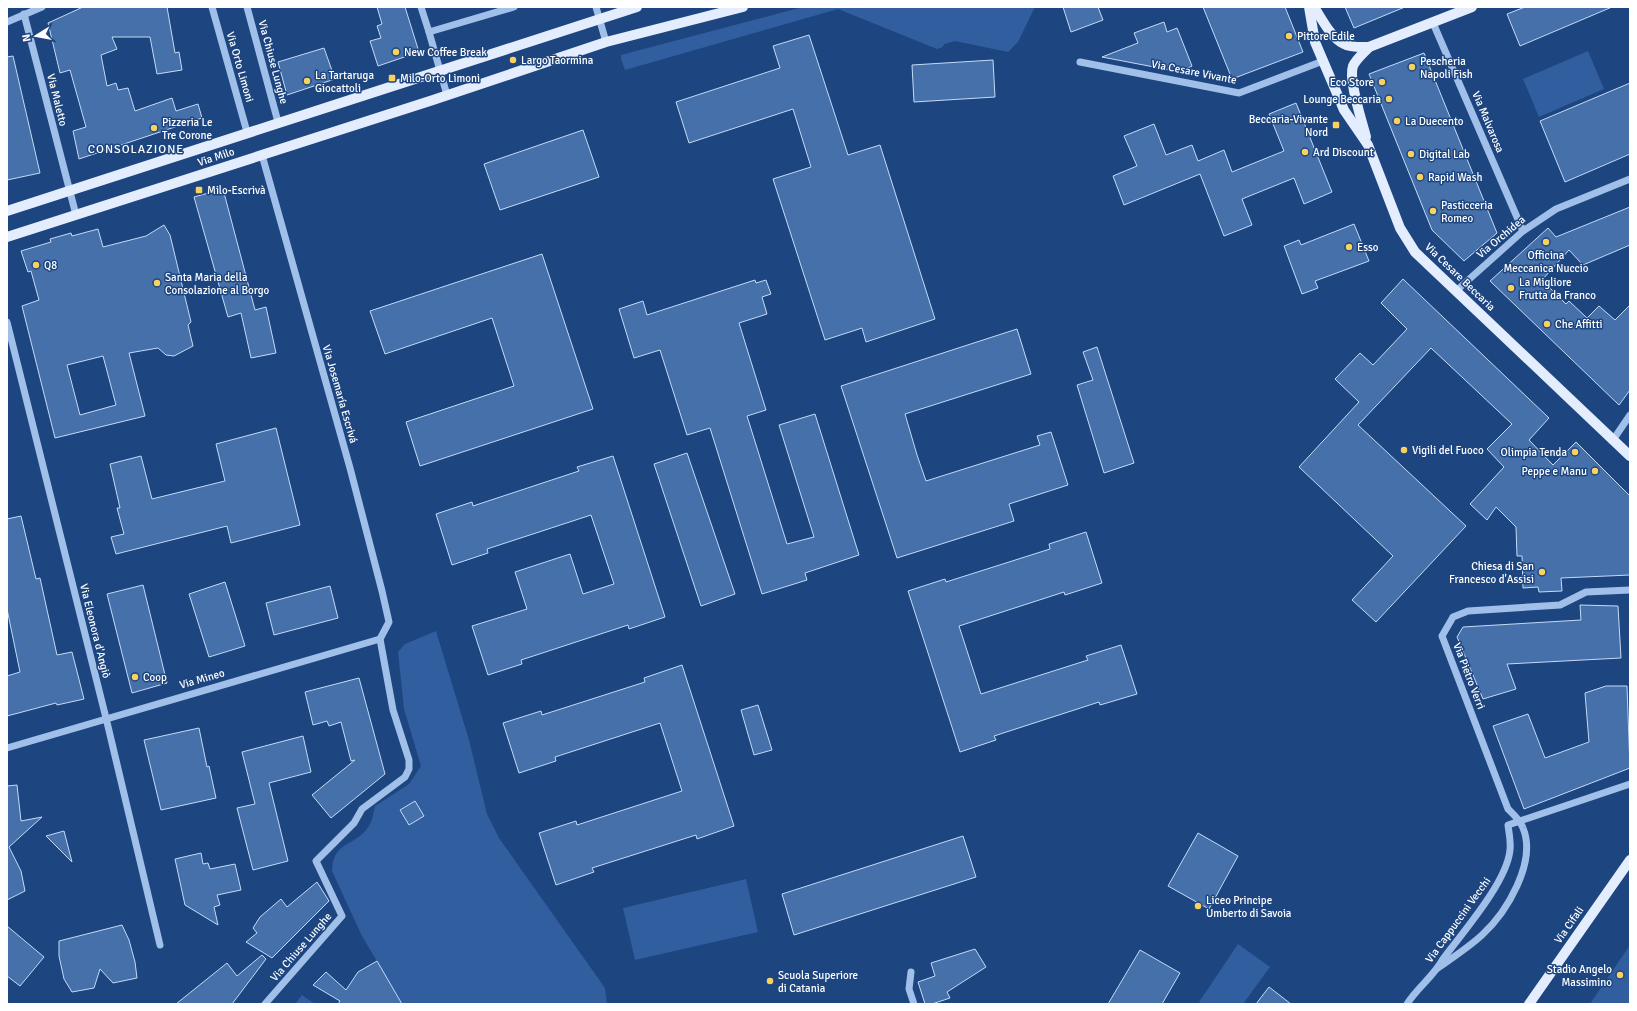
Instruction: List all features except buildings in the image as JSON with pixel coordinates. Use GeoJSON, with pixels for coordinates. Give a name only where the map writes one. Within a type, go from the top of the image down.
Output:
{"type":"FeatureCollection","features":[{"type":"Feature","properties":{"kind":"main road","name":"Via Milo"},"geometry":{"type":"LineString","coordinates":[[7,211],[69,192],[247,132],[425,76],[599,18],[637,7]]}},
{"type":"Feature","properties":{"kind":"main road","name":"Via Milo"},"geometry":{"type":"LineString","coordinates":[[7,237],[433,100],[606,42],[743,7]]}},
{"type":"Feature","properties":{"kind":"main road","name":"Via Cesare Beccaria"},"geometry":{"type":"LineString","coordinates":[[1309,7],[1315,42],[1344,110],[1368,145],[1400,228],[1415,252],[1630,456]]}},
{"type":"Feature","properties":{"kind":"main road"},"geometry":{"type":"LineString","coordinates":[[1314,7],[1339,41],[1345,45],[1369,47],[1472,7]]}},
{"type":"Feature","properties":{"kind":"main road"},"geometry":{"type":"LineString","coordinates":[[1368,145],[1352,81],[1352,68],[1356,60],[1369,47]]}},
{"type":"Feature","properties":{"kind":"main road","name":"Via Cifali"},"geometry":{"type":"LineString","coordinates":[[1529,1004],[1630,860]]}},
{"type":"Feature","properties":{"kind":"street"},"geometry":{"type":"LineString","coordinates":[[7,22],[42,7]]}},
{"type":"Feature","properties":{"kind":"street","name":"Via Orto Limoni"},"geometry":{"type":"LineString","coordinates":[[212,7],[247,132]]}},
{"type":"Feature","properties":{"kind":"street","name":"Via Chiuse Lunghe"},"geometry":{"type":"LineString","coordinates":[[247,7],[278,122]]}},
{"type":"Feature","properties":{"kind":"street"},"geometry":{"type":"LineString","coordinates":[[429,32],[514,7]]}},
{"type":"Feature","properties":{"kind":"street"},"geometry":{"type":"LineString","coordinates":[[596,7],[606,42]]}},
{"type":"Feature","properties":{"kind":"street"},"geometry":{"type":"LineString","coordinates":[[422,9],[447,95]]}},
{"type":"Feature","properties":{"kind":"street","name":"Via Maletto"},"geometry":{"type":"LineString","coordinates":[[24,14],[76,215]]}},
{"type":"Feature","properties":{"kind":"street","name":"Via Malvarosa"},"geometry":{"type":"LineString","coordinates":[[1433,23],[1522,231]]}},
{"type":"Feature","properties":{"kind":"street","name":"Via Cesare Vivante"},"geometry":{"type":"LineString","coordinates":[[1080,62],[1239,94],[1323,61]]}},
{"type":"Feature","properties":{"kind":"street","name":"Via Josemaría Escrivá"},"geometry":{"type":"LineString","coordinates":[[262,155],[350,468],[382,591],[389,622],[380,639]]}},
{"type":"Feature","properties":{"kind":"street","name":"Via Orchidea"},"geometry":{"type":"LineString","coordinates":[[1456,291],[1522,231],[1556,209],[1630,179]]}},
{"type":"Feature","properties":{"kind":"street","name":"Via Eleonora d'Angiò"},"geometry":{"type":"LineString","coordinates":[[7,322],[106,718],[160,945]]}},
{"type":"Feature","properties":{"kind":"street"},"geometry":{"type":"LineString","coordinates":[[1613,440],[1630,415]]}},
{"type":"Feature","properties":{"kind":"street","name":"Via Pietro Verri"},"geometry":{"type":"LineString","coordinates":[[1520,821],[1508,809],[1442,636],[1453,617],[1468,611],[1560,605],[1586,592],[1630,590]]}},
{"type":"Feature","properties":{"kind":"street","name":"Via Chiuse Lunghe"},"geometry":{"type":"LineString","coordinates":[[265,1004],[342,916],[316,861],[354,823],[362,809],[405,777],[409,769],[409,760],[393,710],[380,639]]}},
{"type":"Feature","properties":{"kind":"street","name":"Via Mineo"},"geometry":{"type":"LineString","coordinates":[[7,748],[380,639]]}},
{"type":"Feature","properties":{"kind":"street","name":"Via Cappuccini Vecchi"},"geometry":{"type":"LineString","coordinates":[[1407,1004],[1413,995],[1438,968],[1499,882],[1508,860],[1510,849],[1508,825],[1630,784]]}},
{"type":"Feature","properties":{"kind":"street"},"geometry":{"type":"LineString","coordinates":[[1438,968],[1482,935],[1502,912],[1515,890],[1524,868],[1527,851],[1524,829],[1520,821]]}},
{"type":"Feature","properties":{"kind":"street"},"geometry":{"type":"LineString","coordinates":[[911,972],[909,989],[914,1004]]}},
{"type":"Feature","properties":{"kind":"shaded area"},"geometry":{"type":"Polygon","coordinates":[[[803,7],[1035,7],[1018,42],[1008,52],[955,41],[944,44],[943,47],[937,49],[838,9],[625,70],[621,59],[621,55],[803,7]]]}},
{"type":"Feature","properties":{"kind":"shaded area"},"geometry":{"type":"Polygon","coordinates":[[[1588,51],[1604,89],[1539,117],[1523,79],[1588,51]]]}},
{"type":"Feature","properties":{"kind":"shaded area"},"geometry":{"type":"Polygon","coordinates":[[[436,631],[469,740],[487,814],[499,838],[605,988],[607,1004],[398,1004],[401,1002],[362,936],[332,871],[333,862],[340,850],[361,835],[370,825],[375,806],[409,784],[421,766],[404,709],[398,652],[405,644],[436,631]]]}},
{"type":"Feature","properties":{"kind":"shaded area"},"geometry":{"type":"Polygon","coordinates":[[[746,879],[758,932],[635,960],[623,908],[746,879]]]}},
{"type":"Feature","properties":{"kind":"shaded area"},"geometry":{"type":"Polygon","coordinates":[[[1238,944],[1270,967],[1243,1004],[1202,1004],[1199,1002],[1238,944]]]}},
{"type":"Feature","properties":{"kind":"shaded area","name":"Stadio Angelo Massimino"},"geometry":{"type":"Polygon","coordinates":[[[1630,945],[1630,1004],[1590,1004],[1630,945]]]}},
{"type":"Feature","properties":{"kind":"shaded area"},"geometry":{"type":"Polygon","coordinates":[[[302,995],[315,1004],[295,1004],[302,995]]]}},
{"type":"Feature","properties":{"kind":"place","name":"Pittore Edile"},"geometry":{"type":"Point","coordinates":[1289,36]}},
{"type":"Feature","properties":{"kind":"place","name":"New Coffee Break"},"geometry":{"type":"Point","coordinates":[396,52]}},
{"type":"Feature","properties":{"kind":"place","name":"Largo Taormina"},"geometry":{"type":"Point","coordinates":[513,60]}},
{"type":"Feature","properties":{"kind":"place","name":"Pescheria Napoli Fish"},"geometry":{"type":"Point","coordinates":[1412,67]}},
{"type":"Feature","properties":{"kind":"place","name":"Milo-Orto Limoni"},"geometry":{"type":"Point","coordinates":[392,78]}},
{"type":"Feature","properties":{"kind":"place","name":"La Tartaruga Giocattoli"},"geometry":{"type":"Point","coordinates":[307,81]}},
{"type":"Feature","properties":{"kind":"place","name":"Eco Store"},"geometry":{"type":"Point","coordinates":[1382,82]}},
{"type":"Feature","properties":{"kind":"place","name":"Lounge Beccaria"},"geometry":{"type":"Point","coordinates":[1389,99]}},
{"type":"Feature","properties":{"kind":"place","name":"La Duecento"},"geometry":{"type":"Point","coordinates":[1397,121]}},
{"type":"Feature","properties":{"kind":"place","name":"Beccaria-Vivante Nord"},"geometry":{"type":"Point","coordinates":[1336,125]}},
{"type":"Feature","properties":{"kind":"place","name":"Pizzeria Le Tre Corone"},"geometry":{"type":"Point","coordinates":[154,128]}},
{"type":"Feature","properties":{"kind":"place","name":"Ard Discount"},"geometry":{"type":"Point","coordinates":[1305,152]}},
{"type":"Feature","properties":{"kind":"place","name":"Digital Lab"},"geometry":{"type":"Point","coordinates":[1411,154]}},
{"type":"Feature","properties":{"kind":"place","name":"Rapid Wash"},"geometry":{"type":"Point","coordinates":[1420,177]}},
{"type":"Feature","properties":{"kind":"place","name":"Milo-Escrivà"},"geometry":{"type":"Point","coordinates":[199,190]}},
{"type":"Feature","properties":{"kind":"place","name":"Pasticceria Romeo"},"geometry":{"type":"Point","coordinates":[1433,211]}},
{"type":"Feature","properties":{"kind":"place","name":"Officina Meccanica Nuccio"},"geometry":{"type":"Point","coordinates":[1546,242]}},
{"type":"Feature","properties":{"kind":"place","name":"Esso"},"geometry":{"type":"Point","coordinates":[1349,247]}},
{"type":"Feature","properties":{"kind":"place","name":"Q8"},"geometry":{"type":"Point","coordinates":[36,265]}},
{"type":"Feature","properties":{"kind":"place","name":"Santa Maria della Consolazione al Borgo"},"geometry":{"type":"Point","coordinates":[157,283]}},
{"type":"Feature","properties":{"kind":"place","name":"La Migliore Frutta da Franco"},"geometry":{"type":"Point","coordinates":[1511,288]}},
{"type":"Feature","properties":{"kind":"place","name":"Che Affitti"},"geometry":{"type":"Point","coordinates":[1547,324]}},
{"type":"Feature","properties":{"kind":"place","name":"Vigili del Fuoco"},"geometry":{"type":"Point","coordinates":[1404,450]}},
{"type":"Feature","properties":{"kind":"place","name":"Olimpia Tenda"},"geometry":{"type":"Point","coordinates":[1575,452]}},
{"type":"Feature","properties":{"kind":"place","name":"Peppe e Manu"},"geometry":{"type":"Point","coordinates":[1595,471]}},
{"type":"Feature","properties":{"kind":"place","name":"Chiesa di San Francesco d'Assisi"},"geometry":{"type":"Point","coordinates":[1542,572]}},
{"type":"Feature","properties":{"kind":"place","name":"Coop"},"geometry":{"type":"Point","coordinates":[135,677]}},
{"type":"Feature","properties":{"kind":"place","name":"Liceo Principe Umberto di Savoia"},"geometry":{"type":"Point","coordinates":[1198,906]}},
{"type":"Feature","properties":{"kind":"place","name":"Stadio Angelo Massimino"},"geometry":{"type":"Point","coordinates":[1620,975]}},
{"type":"Feature","properties":{"kind":"place","name":"Scuola Superiore di Catania"},"geometry":{"type":"Point","coordinates":[770,981]}},
{"type":"Feature","properties":{"kind":"district","name":"CONSOLAZIONE"},"geometry":{"type":"Point","coordinates":[136,149]}}]}
